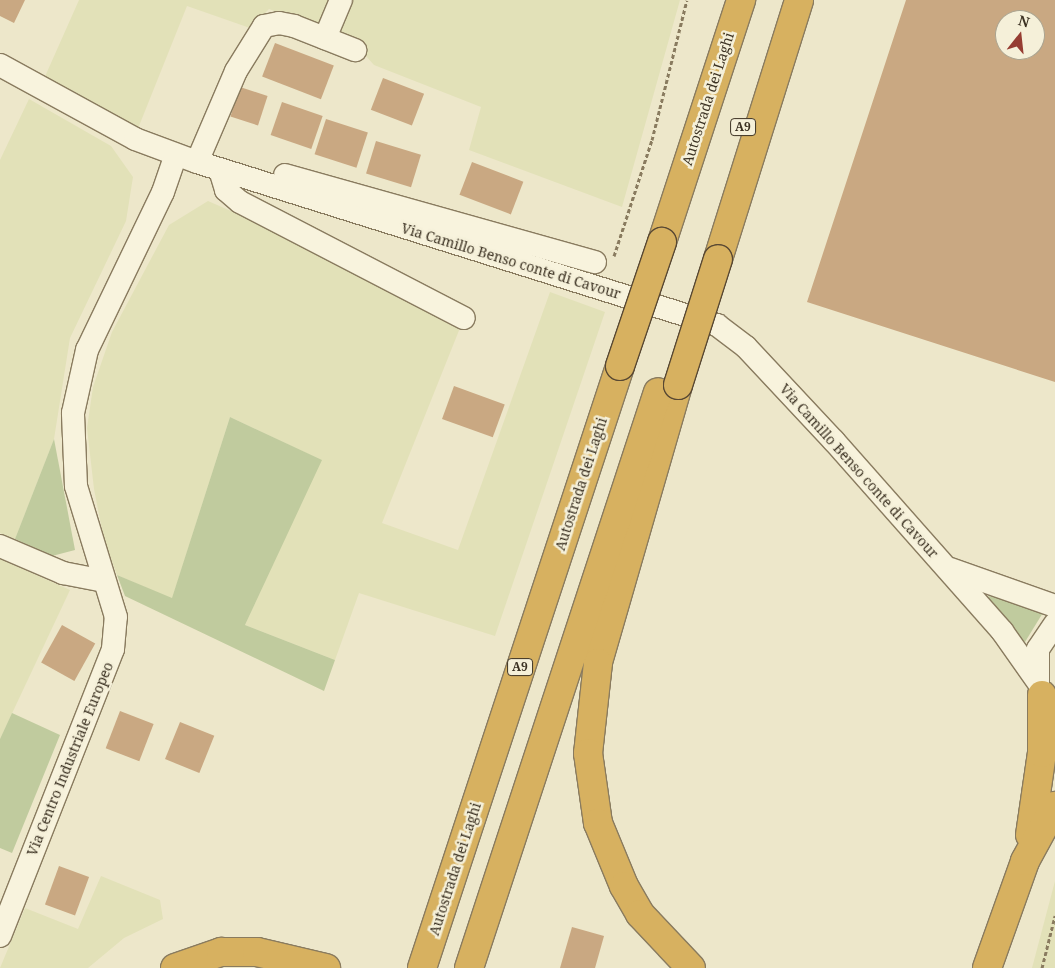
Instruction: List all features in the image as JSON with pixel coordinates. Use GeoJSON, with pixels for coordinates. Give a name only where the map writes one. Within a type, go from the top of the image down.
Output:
{"type":"FeatureCollection","features":[{"type":"Feature","properties":{"kind":"highway","name":"Autostrada dei Laghi"},"geometry":{"type":"LineString","coordinates":[[422,968],[741,0]]}},
{"type":"Feature","properties":{"kind":"highway","name":"A9"},"geometry":{"type":"LineString","coordinates":[[469,968],[670,383],[710,256],[784,0]]}},
{"type":"Feature","properties":{"kind":"highway"},"geometry":{"type":"LineString","coordinates":[[710,256],[799,0]]}},
{"type":"Feature","properties":{"kind":"highway"},"geometry":{"type":"LineString","coordinates":[[670,383],[598,663],[588,753],[598,823],[620,878],[640,914],[691,968]]}},
{"type":"Feature","properties":{"kind":"highway"},"geometry":{"type":"LineString","coordinates":[[404,968],[480,742],[569,518]]}},
{"type":"Feature","properties":{"kind":"highway"},"geometry":{"type":"LineString","coordinates":[[1025,861],[1042,753],[1045,696]]}},
{"type":"Feature","properties":{"kind":"highway"},"geometry":{"type":"LineString","coordinates":[[984,967],[1001,930],[1025,861],[1055,806]]}},
{"type":"Feature","properties":{"kind":"highway"},"geometry":{"type":"LineString","coordinates":[[175,968],[221,952],[293,957],[326,968]]}},
{"type":"Feature","properties":{"kind":"street"},"geometry":{"type":"LineString","coordinates":[[325,38],[341,0]]}},
{"type":"Feature","properties":{"kind":"street","name":"Via Centro Industriale Europeo"},"geometry":{"type":"LineString","coordinates":[[0,936],[108,669],[116,616],[76,486],[73,413],[87,350],[163,192],[186,158],[264,26],[278,23],[355,50]]}},
{"type":"Feature","properties":{"kind":"street","name":"Via Camillo Benso conte di Cavour"},"geometry":{"type":"LineString","coordinates":[[0,65],[135,139],[186,158],[228,173],[717,325],[746,347],[946,567],[1008,638],[1045,696]]}},
{"type":"Feature","properties":{"kind":"street"},"geometry":{"type":"LineString","coordinates":[[464,318],[240,202],[226,190],[228,173],[263,169],[595,262]]}},
{"type":"Feature","properties":{"kind":"street"},"geometry":{"type":"LineString","coordinates":[[0,546],[63,573],[104,582]]}},
{"type":"Feature","properties":{"kind":"street","name":"Via Camillo Benso conte di Cavour"},"geometry":{"type":"LineString","coordinates":[[946,567],[1055,606]]}},
{"type":"Feature","properties":{"kind":"street"},"geometry":{"type":"LineString","coordinates":[[1045,696],[1038,649],[1055,624]]}},
{"type":"Feature","properties":{"kind":"path"},"geometry":{"type":"LineString","coordinates":[[595,262],[609,261],[622,241],[687,0]]}},
{"type":"Feature","properties":{"kind":"path"},"geometry":{"type":"LineString","coordinates":[[1042,968],[1055,916]]}},
{"type":"Feature","properties":{"kind":"green space"},"geometry":{"type":"Polygon","coordinates":[[[79,0],[334,0],[322,28],[269,9],[250,28],[187,6],[137,131],[43,81],[79,0]]]}},
{"type":"Feature","properties":{"kind":"green space"},"geometry":{"type":"Polygon","coordinates":[[[349,0],[680,0],[622,207],[469,150],[481,107],[374,65],[349,37],[335,32],[349,0]]]}},
{"type":"Feature","properties":{"kind":"green space"},"geometry":{"type":"Polygon","coordinates":[[[29,99],[111,146],[133,177],[126,221],[70,338],[54,439],[15,539],[0,533],[0,160],[29,99]]]}},
{"type":"Feature","properties":{"kind":"green space"},"geometry":{"type":"Polygon","coordinates":[[[208,201],[329,254],[462,323],[382,523],[458,550],[550,292],[605,312],[495,636],[359,593],[335,660],[245,625],[321,460],[230,417],[172,599],[117,575],[104,540],[94,489],[87,428],[93,387],[112,332],[169,225],[208,201]]]}},
{"type":"Feature","properties":{"kind":"green space"},"geometry":{"type":"Polygon","coordinates":[[[230,417],[322,460],[245,625],[335,660],[324,691],[125,596],[117,575],[172,598],[230,417]]]}},
{"type":"Feature","properties":{"kind":"green space"},"geometry":{"type":"Polygon","coordinates":[[[54,439],[75,550],[52,556],[15,539],[54,439]]]}},
{"type":"Feature","properties":{"kind":"green space"},"geometry":{"type":"Polygon","coordinates":[[[0,559],[70,590],[0,739],[0,559]]]}},
{"type":"Feature","properties":{"kind":"green space"},"geometry":{"type":"Polygon","coordinates":[[[989,596],[1044,611],[1025,642],[987,599],[989,596]]]}},
{"type":"Feature","properties":{"kind":"green space"},"geometry":{"type":"Polygon","coordinates":[[[12,713],[60,735],[12,853],[0,848],[0,739],[12,713]]]}},
{"type":"Feature","properties":{"kind":"green space"},"geometry":{"type":"Polygon","coordinates":[[[101,876],[160,900],[163,919],[124,938],[88,968],[0,968],[25,908],[78,929],[101,876]]]}},
{"type":"Feature","properties":{"kind":"green space"},"geometry":{"type":"Polygon","coordinates":[[[1055,881],[1055,968],[1032,968],[1055,881]]]}},
{"type":"Feature","properties":{"kind":"building"},"geometry":{"type":"Polygon","coordinates":[[[0,0],[25,0],[14,23],[0,16],[0,0]]]}},
{"type":"Feature","properties":{"kind":"building"},"geometry":{"type":"Polygon","coordinates":[[[906,0],[1055,0],[1055,382],[807,302],[906,0]]]}},
{"type":"Feature","properties":{"kind":"building"},"geometry":{"type":"Polygon","coordinates":[[[275,43],[334,66],[321,99],[262,77],[275,43]]]}},
{"type":"Feature","properties":{"kind":"building"},"geometry":{"type":"Polygon","coordinates":[[[383,78],[424,94],[412,126],[371,110],[383,78]]]}},
{"type":"Feature","properties":{"kind":"building"},"geometry":{"type":"Polygon","coordinates":[[[240,87],[268,96],[258,125],[230,116],[240,87]]]}},
{"type":"Feature","properties":{"kind":"building"},"geometry":{"type":"Polygon","coordinates":[[[282,102],[323,116],[311,149],[271,135],[282,102]]]}},
{"type":"Feature","properties":{"kind":"building"},"geometry":{"type":"Polygon","coordinates":[[[326,119],[368,133],[356,168],[315,154],[326,119]]]}},
{"type":"Feature","properties":{"kind":"building"},"geometry":{"type":"Polygon","coordinates":[[[376,141],[421,155],[411,187],[366,174],[376,141]]]}},
{"type":"Feature","properties":{"kind":"building"},"geometry":{"type":"Polygon","coordinates":[[[472,162],[523,182],[511,214],[459,195],[472,162]]]}},
{"type":"Feature","properties":{"kind":"building"},"geometry":{"type":"Polygon","coordinates":[[[454,386],[505,404],[493,437],[442,419],[454,386]]]}},
{"type":"Feature","properties":{"kind":"building"},"geometry":{"type":"Polygon","coordinates":[[[62,625],[95,643],[74,681],[41,663],[62,625]]]}},
{"type":"Feature","properties":{"kind":"building"},"geometry":{"type":"Polygon","coordinates":[[[120,711],[154,724],[139,761],[106,748],[120,711]]]}},
{"type":"Feature","properties":{"kind":"building"},"geometry":{"type":"Polygon","coordinates":[[[180,722],[214,736],[199,773],[165,759],[180,722]]]}},
{"type":"Feature","properties":{"kind":"building"},"geometry":{"type":"Polygon","coordinates":[[[59,866],[89,877],[75,915],[45,905],[59,866]]]}},
{"type":"Feature","properties":{"kind":"building"},"geometry":{"type":"Polygon","coordinates":[[[572,927],[604,936],[595,968],[560,968],[572,927]]]}}]}
